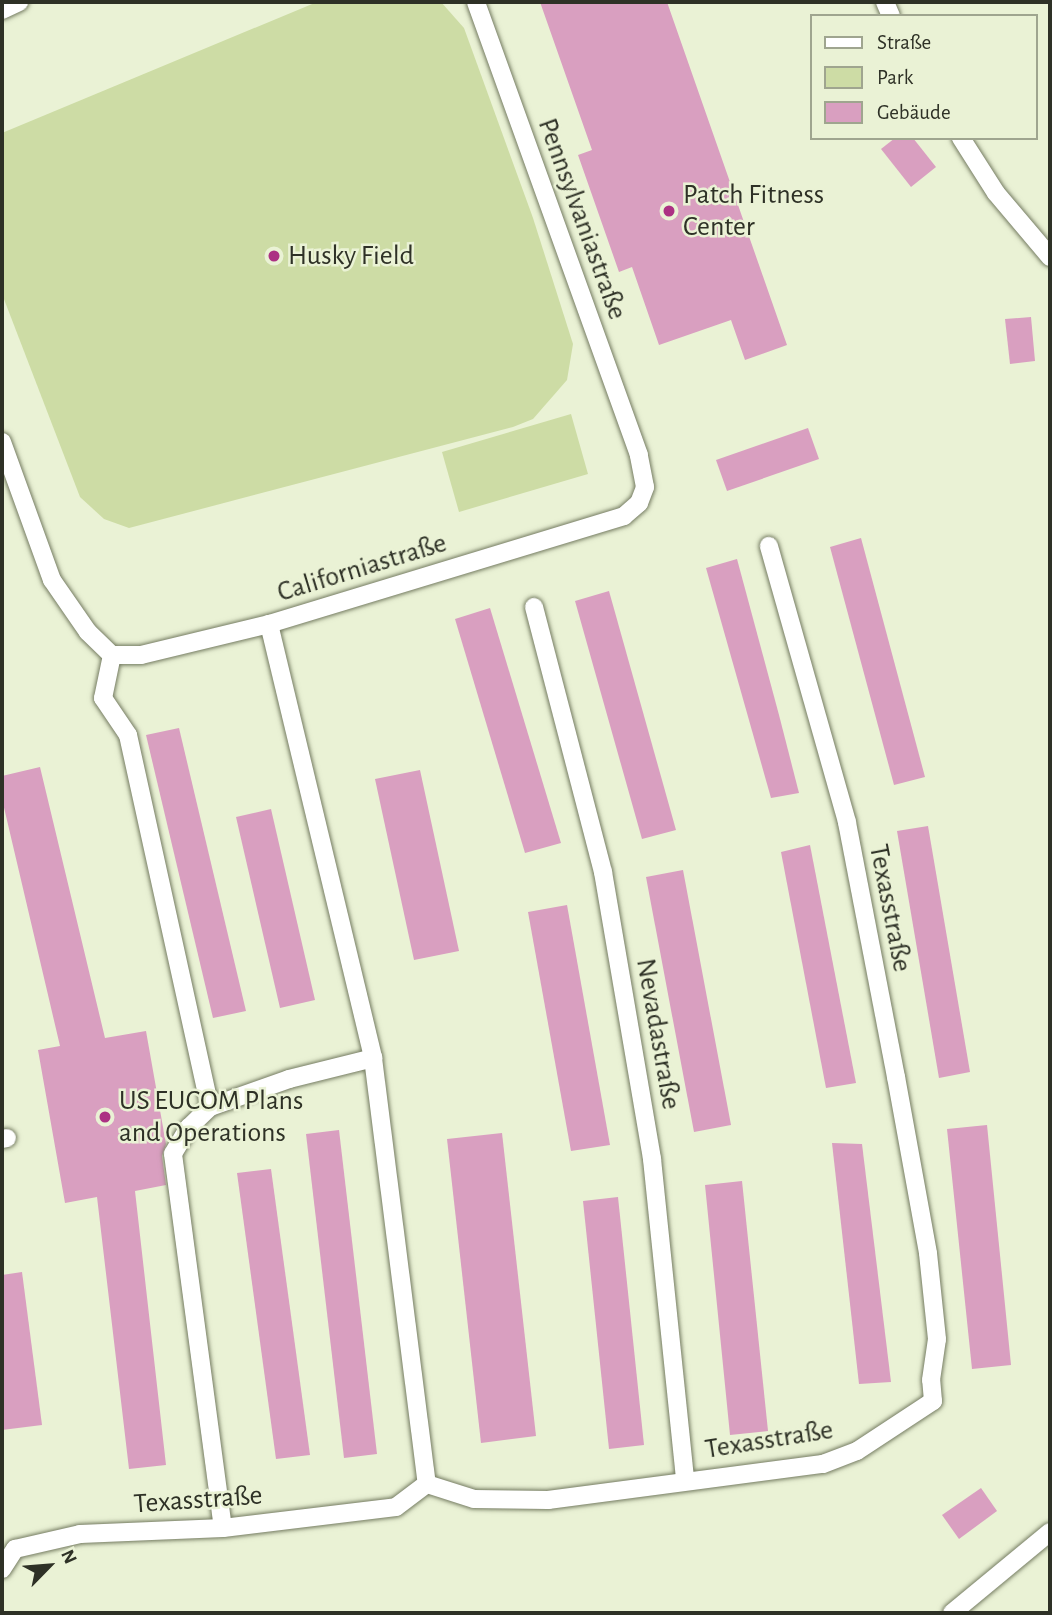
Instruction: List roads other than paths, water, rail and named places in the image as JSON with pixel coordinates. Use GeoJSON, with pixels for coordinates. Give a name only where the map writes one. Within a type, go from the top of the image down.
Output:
{"type":"FeatureCollection","features":[{"type":"Feature","properties":{"kind":"street"},"geometry":{"type":"LineString","coordinates":[[2,10],[19,2]]}},
{"type":"Feature","properties":{"kind":"street","name":"Pennsylvaniastraße"},"geometry":{"type":"LineString","coordinates":[[476,2],[639,455],[645,487],[639,502],[624,516]]}},
{"type":"Feature","properties":{"kind":"street"},"geometry":{"type":"LineString","coordinates":[[962,140],[996,194],[1050,257]]}},
{"type":"Feature","properties":{"kind":"street"},"geometry":{"type":"LineString","coordinates":[[2,442],[52,580],[88,632],[112,655],[103,698],[128,735],[210,1107]]}},
{"type":"Feature","properties":{"kind":"street","name":"Californiastraße"},"geometry":{"type":"LineString","coordinates":[[112,655],[141,655],[269,624],[624,516]]}},
{"type":"Feature","properties":{"kind":"street","name":"Texasstraße"},"geometry":{"type":"LineString","coordinates":[[2,1569],[15,1549],[80,1534],[223,1528],[397,1507],[428,1484],[474,1499],[548,1500],[685,1479],[823,1464],[858,1451],[933,1402],[931,1380],[937,1339],[928,1253],[896,1077],[847,822],[769,546]]}},
{"type":"Feature","properties":{"kind":"street","name":"Nevadastraße"},"geometry":{"type":"LineString","coordinates":[[534,607],[603,872],[652,1159],[685,1479]]}},
{"type":"Feature","properties":{"kind":"street"},"geometry":{"type":"LineString","coordinates":[[269,624],[373,1058],[428,1484]]}},
{"type":"Feature","properties":{"kind":"street"},"geometry":{"type":"LineString","coordinates":[[223,1528],[173,1154],[189,1127],[210,1107],[289,1079],[373,1058]]}},
{"type":"Feature","properties":{"kind":"street"},"geometry":{"type":"LineString","coordinates":[[952,1613],[1050,1532]]}},
{"type":"Feature","properties":{"kind":"place","name":"Patch Fitness Center"},"geometry":{"type":"Point","coordinates":[669,211]}},
{"type":"Feature","properties":{"kind":"place","name":"Husky Field"},"geometry":{"type":"Point","coordinates":[274,256]}},
{"type":"Feature","properties":{"kind":"place","name":"US EUCOM Plans and Operations"},"geometry":{"type":"Point","coordinates":[105,1117]}}]}
